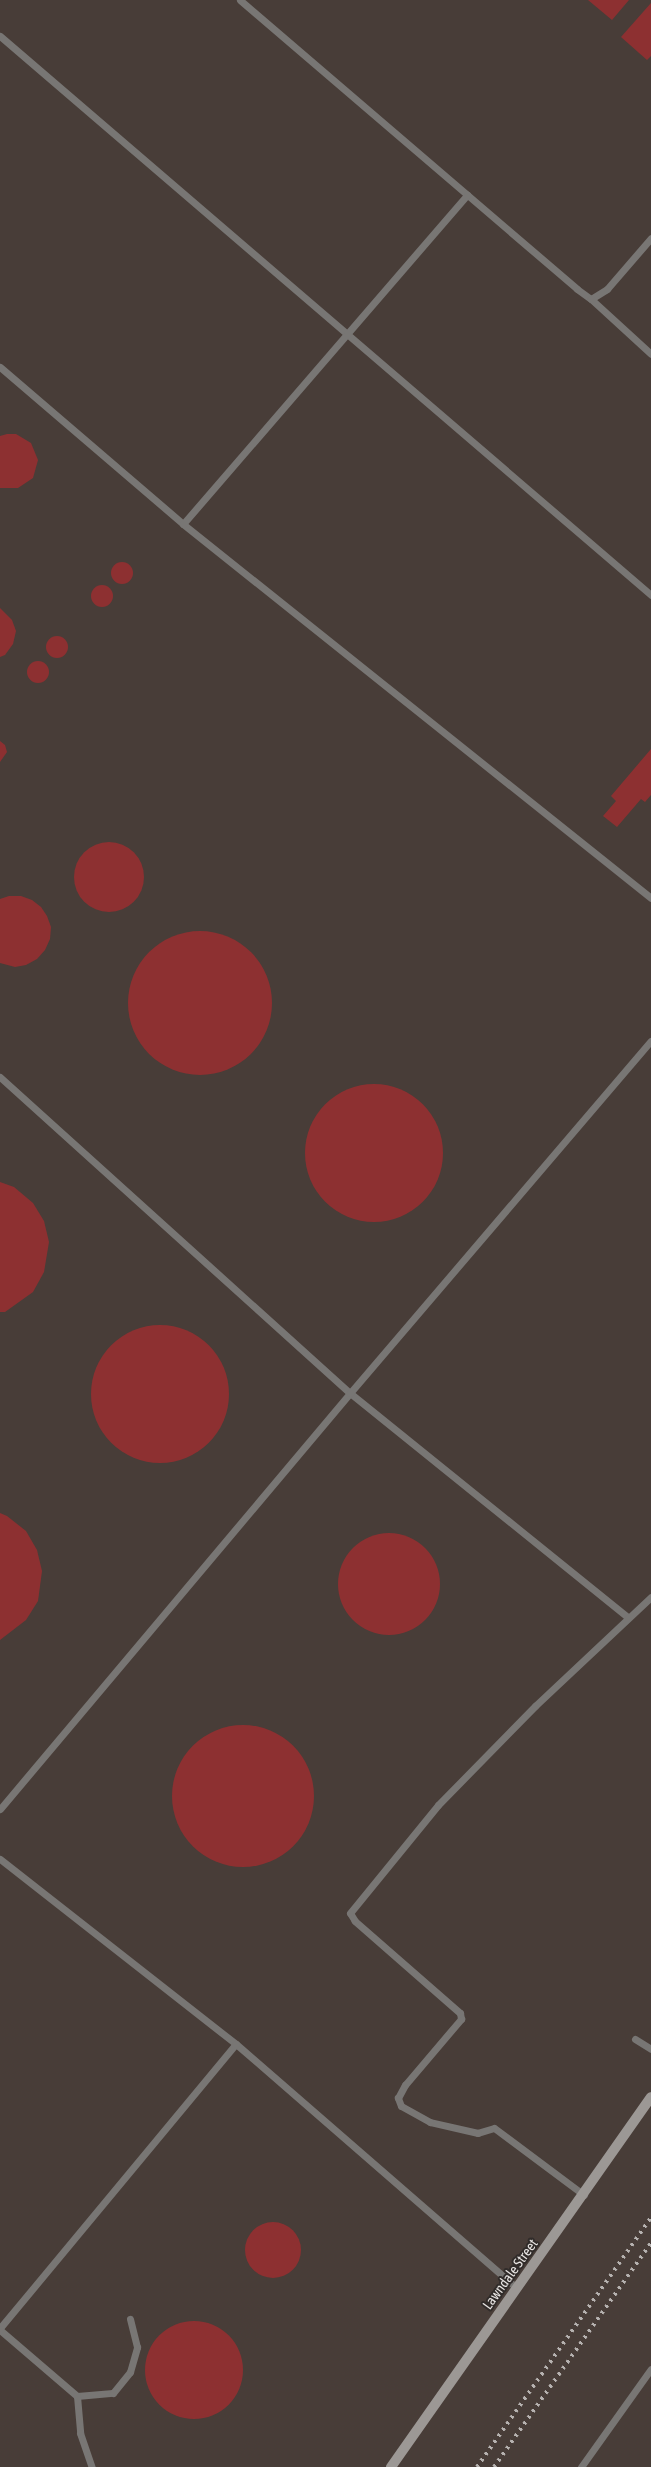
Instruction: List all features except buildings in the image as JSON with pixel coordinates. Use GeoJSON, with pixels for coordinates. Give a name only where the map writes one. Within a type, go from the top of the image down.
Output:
{"type":"FeatureCollection","features":[{"type":"Feature","properties":{"kind":"main road","name":"Lawndale Street"},"geometry":{"type":"LineString","coordinates":[[391,2467],[584,2195],[651,2097]]}},
{"type":"Feature","properties":{"kind":"lane"},"geometry":{"type":"LineString","coordinates":[[240,0],[577,289],[592,298],[651,354]]}},
{"type":"Feature","properties":{"kind":"lane"},"geometry":{"type":"LineString","coordinates":[[0,36],[651,595]]}},
{"type":"Feature","properties":{"kind":"lane"},"geometry":{"type":"LineString","coordinates":[[183,524],[467,195]]}},
{"type":"Feature","properties":{"kind":"lane"},"geometry":{"type":"LineString","coordinates":[[592,298],[607,289],[651,238]]}},
{"type":"Feature","properties":{"kind":"lane"},"geometry":{"type":"LineString","coordinates":[[0,367],[183,524],[651,898]]}},
{"type":"Feature","properties":{"kind":"lane"},"geometry":{"type":"LineString","coordinates":[[0,1809],[350,1393],[651,1041]]}},
{"type":"Feature","properties":{"kind":"lane"},"geometry":{"type":"LineString","coordinates":[[0,1077],[350,1393],[628,1617]]}},
{"type":"Feature","properties":{"kind":"lane"},"geometry":{"type":"LineString","coordinates":[[584,2195],[494,2128],[478,2133],[430,2122],[401,2106],[398,2098],[405,2085],[461,2019],[460,2013],[355,1921],[350,1913],[438,1805],[536,1706],[651,1597]]}},
{"type":"Feature","properties":{"kind":"lane"},"geometry":{"type":"LineString","coordinates":[[0,1859],[236,2044],[517,2288]]}},
{"type":"Feature","properties":{"kind":"lane"},"geometry":{"type":"LineString","coordinates":[[635,2039],[651,2049]]}},
{"type":"Feature","properties":{"kind":"lane"},"geometry":{"type":"LineString","coordinates":[[92,2467],[80,2433],[77,2396],[0,2329],[236,2044]]}},
{"type":"Feature","properties":{"kind":"lane"},"geometry":{"type":"LineString","coordinates":[[77,2396],[112,2393],[130,2372],[137,2348],[130,2319]]}},
{"type":"Feature","properties":{"kind":"lane"},"geometry":{"type":"LineString","coordinates":[[581,2467],[651,2369]]}},
{"type":"Feature","properties":{"kind":"shaded area"},"geometry":{"type":"Polygon","coordinates":[[[0,0],[651,0],[651,2467],[0,2467],[0,0]]]}},
{"type":"Feature","properties":{"kind":"railway"},"geometry":{"type":"LineString","coordinates":[[477,2467],[651,2218]]}},
{"type":"Feature","properties":{"kind":"railway"},"geometry":{"type":"LineString","coordinates":[[494,2467],[651,2243]]}}]}
